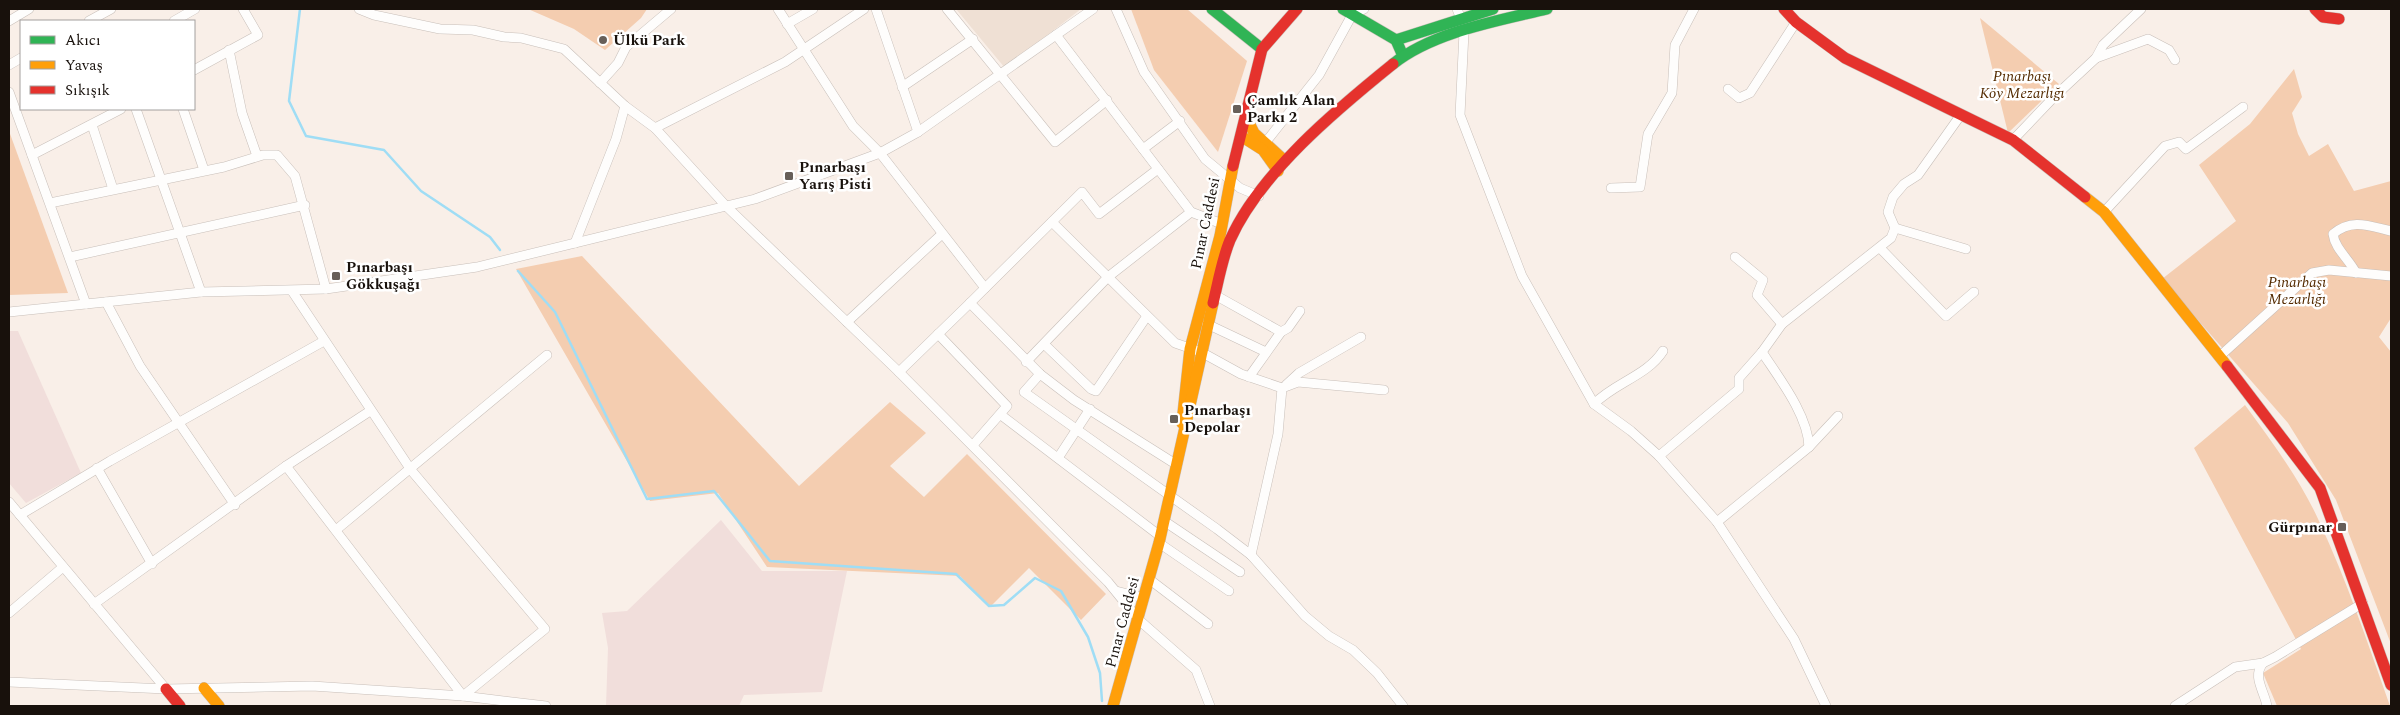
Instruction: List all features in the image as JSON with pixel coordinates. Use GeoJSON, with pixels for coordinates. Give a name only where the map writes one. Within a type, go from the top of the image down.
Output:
{"type":"FeatureCollection","features":[{"type":"Feature","properties":{"kind":"main road"},"geometry":{"type":"LineString","coordinates":[[1212,9],[1262,49]]}},
{"type":"Feature","properties":{"kind":"main road","name":"Pınar Caddesi"},"geometry":{"type":"LineString","coordinates":[[1196,350],[1207,324],[1215,295],[1225,238],[1222,224],[1229,180],[1262,49],[1297,9]]}},
{"type":"Feature","properties":{"kind":"main road"},"geometry":{"type":"LineString","coordinates":[[1396,40],[1458,12],[1493,9]]}},
{"type":"Feature","properties":{"kind":"main road"},"geometry":{"type":"LineString","coordinates":[[1225,238],[1282,166],[1347,102],[1403,56],[1422,45],[1547,9]]}},
{"type":"Feature","properties":{"kind":"main road"},"geometry":{"type":"LineString","coordinates":[[1784,9],[1796,22],[1845,58],[1960,116],[2013,140],[2104,212],[2220,356],[2320,488],[2391,685]]}},
{"type":"Feature","properties":{"kind":"main road"},"geometry":{"type":"LineString","coordinates":[[2315,9],[2324,17],[2339,19]]}},
{"type":"Feature","properties":{"kind":"main road"},"geometry":{"type":"LineString","coordinates":[[1347,12],[1396,40],[1403,56]]}},
{"type":"Feature","properties":{"kind":"main road"},"geometry":{"type":"LineString","coordinates":[[1246,117],[1254,133],[1265,143],[1282,166]]}},
{"type":"Feature","properties":{"kind":"main road"},"geometry":{"type":"LineString","coordinates":[[1241,136],[1263,150],[1282,166]]}},
{"type":"Feature","properties":{"kind":"main road","name":"Pınar Caddesi"},"geometry":{"type":"LineString","coordinates":[[1113,706],[1139,620],[1160,539],[1192,402],[1196,350],[1225,238]]}},
{"type":"Feature","properties":{"kind":"main road"},"geometry":{"type":"LineString","coordinates":[[204,688],[220,706]]}},
{"type":"Feature","properties":{"kind":"main road"},"geometry":{"type":"LineString","coordinates":[[166,689],[180,706]]}},
{"type":"Feature","properties":{"kind":"street"},"geometry":{"type":"LineString","coordinates":[[9,21],[29,9]]}},
{"type":"Feature","properties":{"kind":"street"},"geometry":{"type":"LineString","coordinates":[[101,15],[111,9]]}},
{"type":"Feature","properties":{"kind":"street"},"geometry":{"type":"LineString","coordinates":[[176,20],[195,9]]}},
{"type":"Feature","properties":{"kind":"street"},"geometry":{"type":"LineString","coordinates":[[195,69],[258,35],[243,9]]}},
{"type":"Feature","properties":{"kind":"street"},"geometry":{"type":"LineString","coordinates":[[359,9],[374,15],[440,29],[473,30],[504,37],[521,38],[564,49],[625,106],[655,128],[726,206],[973,445],[1116,591],[1139,620],[1196,670],[1210,706]]}},
{"type":"Feature","properties":{"kind":"street"},"geometry":{"type":"LineString","coordinates":[[600,83],[618,63],[626,47],[671,9]]}},
{"type":"Feature","properties":{"kind":"street"},"geometry":{"type":"LineString","coordinates":[[778,9],[853,126],[880,153],[985,288]]}},
{"type":"Feature","properties":{"kind":"street"},"geometry":{"type":"LineString","coordinates":[[787,24],[813,9]]}},
{"type":"Feature","properties":{"kind":"street"},"geometry":{"type":"LineString","coordinates":[[655,128],[785,62],[864,9]]}},
{"type":"Feature","properties":{"kind":"street"},"geometry":{"type":"LineString","coordinates":[[876,9],[918,132]]}},
{"type":"Feature","properties":{"kind":"street"},"geometry":{"type":"LineString","coordinates":[[947,9],[1054,142],[1106,100]]}},
{"type":"Feature","properties":{"kind":"street"},"geometry":{"type":"LineString","coordinates":[[9,312],[201,292],[326,289],[477,268],[755,199],[880,153],[918,132],[1093,9]]}},
{"type":"Feature","properties":{"kind":"street"},"geometry":{"type":"LineString","coordinates":[[1116,9],[1144,72],[1205,159],[1229,180],[1250,193],[1259,196]]}},
{"type":"Feature","properties":{"kind":"street"},"geometry":{"type":"LineString","coordinates":[[1265,143],[1318,75],[1347,12],[1364,9]]}},
{"type":"Feature","properties":{"kind":"street"},"geometry":{"type":"LineString","coordinates":[[1611,188],[1640,187],[1648,134],[1672,92],[1675,44],[1694,9]]}},
{"type":"Feature","properties":{"kind":"street"},"geometry":{"type":"LineString","coordinates":[[2013,140],[2054,97],[2096,58],[2103,45],[2141,9]]}},
{"type":"Feature","properties":{"kind":"street"},"geometry":{"type":"LineString","coordinates":[[1728,89],[1739,98],[1750,93],[1796,22]]}},
{"type":"Feature","properties":{"kind":"street"},"geometry":{"type":"LineString","coordinates":[[1464,32],[1460,115],[1522,276],[1594,404],[1631,431],[1660,456],[1717,522],[1794,639],[1826,706]]}},
{"type":"Feature","properties":{"kind":"street"},"geometry":{"type":"LineString","coordinates":[[1056,35],[1191,212],[1222,224]]}},
{"type":"Feature","properties":{"kind":"street"},"geometry":{"type":"LineString","coordinates":[[902,87],[973,39]]}},
{"type":"Feature","properties":{"kind":"street"},"geometry":{"type":"LineString","coordinates":[[2096,58],[2148,39],[2170,50],[2175,60]]}},
{"type":"Feature","properties":{"kind":"street"},"geometry":{"type":"LineString","coordinates":[[230,50],[242,113],[257,156]]}},
{"type":"Feature","properties":{"kind":"street"},"geometry":{"type":"LineString","coordinates":[[9,65],[20,59]]}},
{"type":"Feature","properties":{"kind":"street"},"geometry":{"type":"LineString","coordinates":[[9,92],[18,108],[32,155],[86,304]]}},
{"type":"Feature","properties":{"kind":"street"},"geometry":{"type":"LineString","coordinates":[[575,243],[616,139],[625,106]]}},
{"type":"Feature","properties":{"kind":"street"},"geometry":{"type":"LineString","coordinates":[[2104,212],[2165,146],[2178,142],[2186,149],[2243,107]]}},
{"type":"Feature","properties":{"kind":"street"},"geometry":{"type":"LineString","coordinates":[[32,155],[120,110]]}},
{"type":"Feature","properties":{"kind":"street"},"geometry":{"type":"LineString","coordinates":[[136,110],[158,179],[201,292]]}},
{"type":"Feature","properties":{"kind":"street"},"geometry":{"type":"LineString","coordinates":[[183,110],[204,170]]}},
{"type":"Feature","properties":{"kind":"street"},"geometry":{"type":"LineString","coordinates":[[1660,456],[1739,389],[1739,378],[1762,352],[1782,324],[1881,249],[1891,238],[1894,228],[1888,212],[1893,197],[1904,184],[1918,175],[1960,116]]}},
{"type":"Feature","properties":{"kind":"street"},"geometry":{"type":"LineString","coordinates":[[1142,149],[1180,121]]}},
{"type":"Feature","properties":{"kind":"street"},"geometry":{"type":"LineString","coordinates":[[92,125],[113,189]]}},
{"type":"Feature","properties":{"kind":"street"},"geometry":{"type":"LineString","coordinates":[[50,203],[204,170],[257,156],[277,155],[289,166],[295,176],[305,205],[326,289]]}},
{"type":"Feature","properties":{"kind":"street"},"geometry":{"type":"LineString","coordinates":[[899,372],[1082,192],[1099,214],[1158,169]]}},
{"type":"Feature","properties":{"kind":"street"},"geometry":{"type":"LineString","coordinates":[[70,257],[305,205]]}},
{"type":"Feature","properties":{"kind":"street"},"geometry":{"type":"LineString","coordinates":[[1026,362],[1108,277],[1191,212]]}},
{"type":"Feature","properties":{"kind":"street"},"geometry":{"type":"LineString","coordinates":[[1052,222],[1174,343],[1196,350],[1249,377],[1282,388],[1298,382],[1384,390]]}},
{"type":"Feature","properties":{"kind":"street"},"geometry":{"type":"LineString","coordinates":[[2356,273],[2351,263],[2334,243],[2333,234],[2344,226],[2358,224],[2391,230]]}},
{"type":"Feature","properties":{"kind":"street"},"geometry":{"type":"LineString","coordinates":[[1894,228],[1966,249]]}},
{"type":"Feature","properties":{"kind":"street"},"geometry":{"type":"LineString","coordinates":[[847,322],[942,234]]}},
{"type":"Feature","properties":{"kind":"street"},"geometry":{"type":"LineString","coordinates":[[1881,249],[1946,316],[1974,292]]}},
{"type":"Feature","properties":{"kind":"street"},"geometry":{"type":"LineString","coordinates":[[1735,257],[1763,280],[1757,295],[1782,324]]}},
{"type":"Feature","properties":{"kind":"street"},"geometry":{"type":"LineString","coordinates":[[2220,356],[2312,273],[2329,270],[2391,276]]}},
{"type":"Feature","properties":{"kind":"street"},"geometry":{"type":"LineString","coordinates":[[292,291],[411,470],[545,629],[463,696]]}},
{"type":"Feature","properties":{"kind":"street"},"geometry":{"type":"LineString","coordinates":[[1215,295],[1281,332]]}},
{"type":"Feature","properties":{"kind":"street"},"geometry":{"type":"LineString","coordinates":[[106,302],[140,366],[235,505]]}},
{"type":"Feature","properties":{"kind":"street"},"geometry":{"type":"LineString","coordinates":[[970,303],[1026,362],[1040,374],[1090,409],[1178,461]]}},
{"type":"Feature","properties":{"kind":"street"},"geometry":{"type":"LineString","coordinates":[[1249,377],[1281,332],[1288,328],[1300,311]]}},
{"type":"Feature","properties":{"kind":"street"},"geometry":{"type":"LineString","coordinates":[[1044,344],[1091,389],[1096,391],[1147,316]]}},
{"type":"Feature","properties":{"kind":"street"},"geometry":{"type":"LineString","coordinates":[[1207,324],[1266,352]]}},
{"type":"Feature","properties":{"kind":"street"},"geometry":{"type":"LineString","coordinates":[[938,334],[1007,406],[973,445]]}},
{"type":"Feature","properties":{"kind":"street"},"geometry":{"type":"LineString","coordinates":[[1251,556],[1278,434],[1282,388],[1299,373],[1361,336]]}},
{"type":"Feature","properties":{"kind":"street"},"geometry":{"type":"LineString","coordinates":[[20,515],[97,468],[324,341]]}},
{"type":"Feature","properties":{"kind":"street"},"geometry":{"type":"LineString","coordinates":[[1594,404],[1606,394],[1646,369],[1659,358],[1663,351]]}},
{"type":"Feature","properties":{"kind":"street"},"geometry":{"type":"LineString","coordinates":[[1762,352],[1789,394],[1805,426],[1809,447]]}},
{"type":"Feature","properties":{"kind":"street"},"geometry":{"type":"LineString","coordinates":[[336,530],[411,470],[547,355]]}},
{"type":"Feature","properties":{"kind":"street"},"geometry":{"type":"LineString","coordinates":[[1040,374],[1024,392],[1251,556],[1305,616],[1329,636],[1353,650],[1377,673],[1403,706]]}},
{"type":"Feature","properties":{"kind":"street"},"geometry":{"type":"LineString","coordinates":[[1058,458],[1090,409]]}},
{"type":"Feature","properties":{"kind":"street"},"geometry":{"type":"LineString","coordinates":[[94,604],[235,505],[286,466],[370,410]]}},
{"type":"Feature","properties":{"kind":"street"},"geometry":{"type":"LineString","coordinates":[[1001,415],[1229,591]]}},
{"type":"Feature","properties":{"kind":"street"},"geometry":{"type":"LineString","coordinates":[[1717,522],[1809,447],[1838,416]]}},
{"type":"Feature","properties":{"kind":"street"},"geometry":{"type":"LineString","coordinates":[[286,466],[463,696]]}},
{"type":"Feature","properties":{"kind":"street"},"geometry":{"type":"LineString","coordinates":[[97,468],[152,564]]}},
{"type":"Feature","properties":{"kind":"street"},"geometry":{"type":"LineString","coordinates":[[9,502],[166,689]]}},
{"type":"Feature","properties":{"kind":"street"},"geometry":{"type":"LineString","coordinates":[[1164,522],[1240,572]]}},
{"type":"Feature","properties":{"kind":"street"},"geometry":{"type":"LineString","coordinates":[[9,613],[63,567]]}},
{"type":"Feature","properties":{"kind":"street"},"geometry":{"type":"LineString","coordinates":[[1149,579],[1208,624]]}},
{"type":"Feature","properties":{"kind":"street"},"geometry":{"type":"LineString","coordinates":[[1116,591],[1144,598]]}},
{"type":"Feature","properties":{"kind":"street"},"geometry":{"type":"LineString","coordinates":[[2267,706],[2264,692],[2257,677],[2257,671],[2263,663],[2362,603]]}},
{"type":"Feature","properties":{"kind":"street"},"geometry":{"type":"LineString","coordinates":[[2175,706],[2235,667],[2263,663]]}},
{"type":"Feature","properties":{"kind":"street"},"geometry":{"type":"LineString","coordinates":[[9,682],[166,689],[312,686],[463,696],[506,704],[546,706]]}},
{"type":"Feature","properties":{"kind":"shaded area"},"geometry":{"type":"Polygon","coordinates":[[[956,9],[1081,9],[1005,68],[956,9]]]}},
{"type":"Feature","properties":{"kind":"shaded area"},"geometry":{"type":"Polygon","coordinates":[[[9,331],[18,331],[81,473],[26,503],[9,483],[9,331]]]}},
{"type":"Feature","properties":{"kind":"shaded area"},"geometry":{"type":"Polygon","coordinates":[[[721,520],[762,571],[847,571],[822,692],[744,695],[739,706],[606,706],[608,648],[602,613],[627,611],[721,520]]]}},
{"type":"Feature","properties":{"kind":"green space","name":"Ülkü Park"},"geometry":{"type":"Polygon","coordinates":[[[528,9],[647,9],[641,18],[605,50],[574,29],[528,9]]]}},
{"type":"Feature","properties":{"kind":"green space"},"geometry":{"type":"Polygon","coordinates":[[[1131,9],[1187,9],[1247,61],[1218,152],[1154,70],[1131,9]]]}},
{"type":"Feature","properties":{"kind":"green space","name":"Pınarbaşı Köy Mezarlığı"},"geometry":{"type":"Polygon","coordinates":[[[1980,18],[2059,84],[2008,133],[1980,18]]]}},
{"type":"Feature","properties":{"kind":"green space","name":"Pınarbaşı Mezarlığı"},"geometry":{"type":"Polygon","coordinates":[[[2294,69],[2302,97],[2292,113],[2298,134],[2309,156],[2328,144],[2354,191],[2391,181],[2391,318],[2379,337],[2391,352],[2391,644],[2336,500],[2288,423],[2162,279],[2236,221],[2199,165],[2250,124],[2294,69]]]}},
{"type":"Feature","properties":{"kind":"green space"},"geometry":{"type":"Polygon","coordinates":[[[9,131],[68,293],[9,295],[9,131]]]}},
{"type":"Feature","properties":{"kind":"green space"},"geometry":{"type":"Polygon","coordinates":[[[582,256],[799,486],[890,402],[926,433],[890,466],[924,497],[967,454],[1106,594],[1081,620],[1029,568],[990,607],[960,576],[767,567],[718,493],[650,501],[516,269],[582,256]]]}},
{"type":"Feature","properties":{"kind":"green space"},"geometry":{"type":"Polygon","coordinates":[[[2245,405],[2294,476],[2319,521],[2348,590],[2390,706],[2277,706],[2263,673],[2301,649],[2194,448],[2245,405]]]}},
{"type":"Feature","properties":{"kind":"waterway"},"geometry":{"type":"LineString","coordinates":[[300,9],[289,101],[306,136],[384,150],[421,191],[490,237],[500,250]]}},
{"type":"Feature","properties":{"kind":"waterway"},"geometry":{"type":"LineString","coordinates":[[518,271],[555,312],[647,499],[714,491],[770,561],[956,574],[989,606],[1004,605],[1035,578],[1061,591],[1088,637],[1100,673],[1102,701]]}},
{"type":"Feature","properties":{"kind":"traffic: fast"},"geometry":{"type":"LineString","coordinates":[[1212,9],[1262,49]]}},
{"type":"Feature","properties":{"kind":"traffic: fast"},"geometry":{"type":"LineString","coordinates":[[1343,9],[1396,40],[1403,56]]}},
{"type":"Feature","properties":{"kind":"traffic: fast"},"geometry":{"type":"LineString","coordinates":[[1396,40],[1493,9]]}},
{"type":"Feature","properties":{"kind":"traffic: fast"},"geometry":{"type":"LineString","coordinates":[[1393,64],[1409,53],[1446,36],[1487,23],[1547,9]]}},
{"type":"Feature","properties":{"kind":"traffic: slow"},"geometry":{"type":"LineString","coordinates":[[1246,117],[1254,133],[1285,161]]}},
{"type":"Feature","properties":{"kind":"traffic: slow"},"geometry":{"type":"LineString","coordinates":[[1241,136],[1263,150],[1278,171]]}},
{"type":"Feature","properties":{"kind":"traffic: slow"},"geometry":{"type":"LineString","coordinates":[[1182,423],[1190,349],[1220,236],[1233,166]]}},
{"type":"Feature","properties":{"kind":"traffic: slow"},"geometry":{"type":"LineString","coordinates":[[2085,197],[2104,212],[2227,366]]}},
{"type":"Feature","properties":{"kind":"traffic: slow"},"geometry":{"type":"LineString","coordinates":[[1113,706],[1159,543],[1213,303]]}},
{"type":"Feature","properties":{"kind":"traffic: slow"},"geometry":{"type":"LineString","coordinates":[[204,688],[219,706]]}},
{"type":"Feature","properties":{"kind":"traffic: jam"},"geometry":{"type":"LineString","coordinates":[[1233,166],[1262,49],[1297,9]]}},
{"type":"Feature","properties":{"kind":"traffic: jam"},"geometry":{"type":"LineString","coordinates":[[1784,9],[1796,22],[1845,58],[2013,140],[2085,197]]}},
{"type":"Feature","properties":{"kind":"traffic: jam"},"geometry":{"type":"LineString","coordinates":[[2315,9],[2323,17],[2339,19]]}},
{"type":"Feature","properties":{"kind":"traffic: jam"},"geometry":{"type":"LineString","coordinates":[[1213,303],[1227,247],[1243,215],[1260,191],[1301,144],[1324,122],[1393,64]]}},
{"type":"Feature","properties":{"kind":"traffic: jam"},"geometry":{"type":"LineString","coordinates":[[2227,366],[2320,488],[2391,685]]}},
{"type":"Feature","properties":{"kind":"traffic: jam"},"geometry":{"type":"LineString","coordinates":[[166,689],[180,706]]}},
{"type":"Feature","properties":{"kind":"place","name":"Ülkü Park"},"geometry":{"type":"Point","coordinates":[603,40]}},
{"type":"Feature","properties":{"kind":"place","name":"Çamlık Alan Parkı 2"},"geometry":{"type":"Point","coordinates":[1237,109]}},
{"type":"Feature","properties":{"kind":"place","name":"Pınarbaşı Yarış Pisti"},"geometry":{"type":"Point","coordinates":[789,176]}},
{"type":"Feature","properties":{"kind":"place","name":"Pınarbaşı Gökkuşağı"},"geometry":{"type":"Point","coordinates":[336,276]}},
{"type":"Feature","properties":{"kind":"place","name":"Pınarbaşı Depolar"},"geometry":{"type":"Point","coordinates":[1174,419]}},
{"type":"Feature","properties":{"kind":"place","name":"Gürpınar"},"geometry":{"type":"Point","coordinates":[2342,527]}}]}
